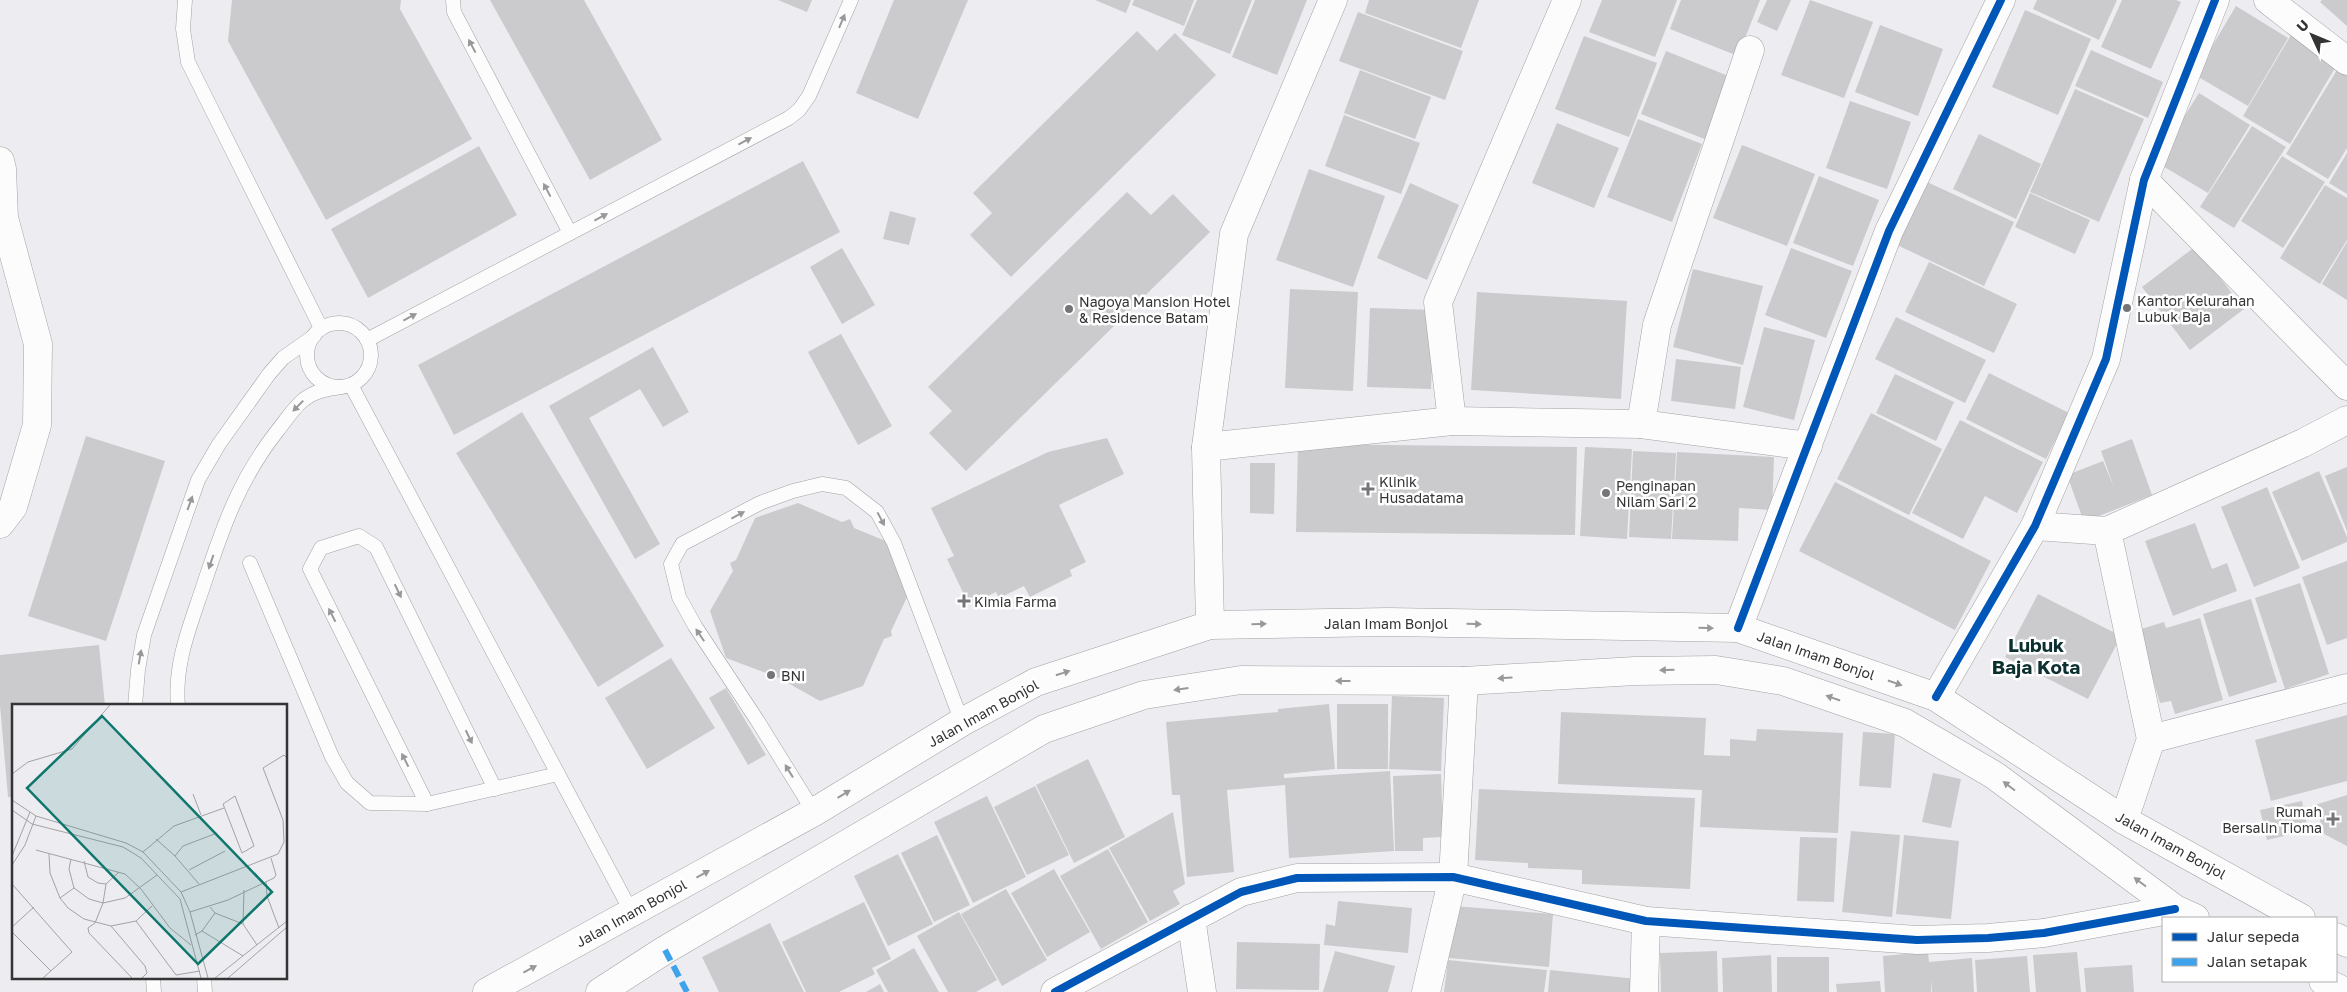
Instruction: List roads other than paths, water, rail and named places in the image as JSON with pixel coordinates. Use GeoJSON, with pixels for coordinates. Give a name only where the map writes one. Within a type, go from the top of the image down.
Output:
{"type":"FeatureCollection","features":[{"type":"Feature","properties":{"kind":"street"},"geometry":{"type":"LineString","coordinates":[[1210,625],[1206,447],[1234,234],[1333,0]]}},
{"type":"Feature","properties":{"kind":"street"},"geometry":{"type":"LineString","coordinates":[[1452,421],[1438,302],[1567,0]]}},
{"type":"Feature","properties":{"kind":"street"},"geometry":{"type":"LineString","coordinates":[[1738,628],[1889,231],[2001,0]]}},
{"type":"Feature","properties":{"kind":"street"},"geometry":{"type":"LineString","coordinates":[[1936,697],[2035,526],[2106,360],[2144,180],[2215,0]]}},
{"type":"Feature","properties":{"kind":"street"},"geometry":{"type":"LineString","coordinates":[[2268,0],[2347,61]]}},
{"type":"Feature","properties":{"kind":"street"},"geometry":{"type":"LineString","coordinates":[[1641,424],[1657,325],[1750,50]]}},
{"type":"Feature","properties":{"kind":"street"},"geometry":{"type":"LineString","coordinates":[[0,161],[2,170],[2,216],[38,344],[37,425],[13,507],[0,524]]}},
{"type":"Feature","properties":{"kind":"street"},"geometry":{"type":"LineString","coordinates":[[2144,180],[2347,386]]}},
{"type":"Feature","properties":{"kind":"street"},"geometry":{"type":"LineString","coordinates":[[2035,526],[2107,531],[2303,443],[2347,420]]}},
{"type":"Feature","properties":{"kind":"street"},"geometry":{"type":"LineString","coordinates":[[1206,447],[1452,421],[1641,424],[1808,446]]}},
{"type":"Feature","properties":{"kind":"street"},"geometry":{"type":"LineString","coordinates":[[2107,531],[2151,739],[2124,820]]}},
{"type":"Feature","properties":{"kind":"street","name":"Jalan Imam Bonjol"},"geometry":{"type":"LineString","coordinates":[[487,992],[814,812],[962,722],[1036,682],[1210,625],[1388,622],[1738,628],[1936,697],[2124,820],[2299,917]]}},
{"type":"Feature","properties":{"kind":"street"},"geometry":{"type":"LineString","coordinates":[[600,992],[665,950],[1044,729],[1144,695],[1241,680],[1464,681],[1635,671],[1716,670],[1783,681],[1905,723],[1994,775],[2185,913]]}},
{"type":"Feature","properties":{"kind":"street"},"geometry":{"type":"LineString","coordinates":[[1426,992],[1453,877],[1464,681]]}},
{"type":"Feature","properties":{"kind":"street"},"geometry":{"type":"LineString","coordinates":[[2151,739],[2347,688]]}},
{"type":"Feature","properties":{"kind":"street"},"geometry":{"type":"LineString","coordinates":[[1055,992],[1240,892],[1297,878],[1453,877],[1646,921],[1917,940],[1980,939],[2044,933],[2185,913]]}},
{"type":"Feature","properties":{"kind":"street"},"geometry":{"type":"LineString","coordinates":[[1191,918],[1202,992]]}},
{"type":"Feature","properties":{"kind":"street"},"geometry":{"type":"LineString","coordinates":[[1644,992],[1646,921]]}},
{"type":"Feature","properties":{"kind":"street"},"geometry":{"type":"LineString","coordinates":[[2325,982],[2346,992]]}},
{"type":"Feature","properties":{"kind":"lane"},"geometry":{"type":"LineString","coordinates":[[185,0],[183,29],[188,62],[317,332],[307,356],[313,375],[331,386],[346,386]]}},
{"type":"Feature","properties":{"kind":"lane"},"geometry":{"type":"LineString","coordinates":[[453,0],[454,12],[570,233]]}},
{"type":"Feature","properties":{"kind":"lane"},"geometry":{"type":"LineString","coordinates":[[367,340],[789,118],[809,96],[851,0]]}},
{"type":"Feature","properties":{"kind":"lane"},"geometry":{"type":"LineString","coordinates":[[135,704],[144,634],[198,480],[219,444],[269,374],[283,358],[317,332],[331,324],[347,324],[361,331],[367,340],[371,360],[367,371],[346,386],[325,389],[314,393],[296,406],[272,438],[242,484],[222,528],[184,643],[178,668],[176,691],[178,704]]}},
{"type":"Feature","properties":{"kind":"lane"},"geometry":{"type":"LineString","coordinates":[[346,386],[632,913]]}},
{"type":"Feature","properties":{"kind":"lane"},"geometry":{"type":"LineString","coordinates":[[814,812],[694,626],[679,597],[671,564],[682,544],[760,503],[793,491],[822,484],[846,488],[877,512],[894,544],[962,722]]}},
{"type":"Feature","properties":{"kind":"lane"},"geometry":{"type":"LineString","coordinates":[[427,804],[310,569],[321,548],[359,536],[376,547],[495,789]]}},
{"type":"Feature","properties":{"kind":"lane"},"geometry":{"type":"LineString","coordinates":[[250,563],[332,757],[347,783],[370,803],[427,804],[558,774]]}},
{"type":"Feature","properties":{"kind":"place","name":"Kantor Kelurahan Lubuk Baja"},"geometry":{"type":"Point","coordinates":[2127,308]}},
{"type":"Feature","properties":{"kind":"place","name":"Nagoya Mansion Hotel & Residence Batam"},"geometry":{"type":"Point","coordinates":[1069,309]}},
{"type":"Feature","properties":{"kind":"place","name":"Klinik Husadatama"},"geometry":{"type":"Point","coordinates":[1368,489]}},
{"type":"Feature","properties":{"kind":"place","name":"Penginapan Nilam Sari 2"},"geometry":{"type":"Point","coordinates":[1606,493]}},
{"type":"Feature","properties":{"kind":"place","name":"Kimia Farma"},"geometry":{"type":"Point","coordinates":[964,601]}},
{"type":"Feature","properties":{"kind":"place","name":"BNI"},"geometry":{"type":"Point","coordinates":[771,675]}},
{"type":"Feature","properties":{"kind":"place","name":"Rumah Bersalin Tioma"},"geometry":{"type":"Point","coordinates":[2333,819]}},
{"type":"Feature","properties":{"kind":"district","name":"Lubuk Baja Kota"},"geometry":{"type":"Point","coordinates":[2036,655]}}]}
